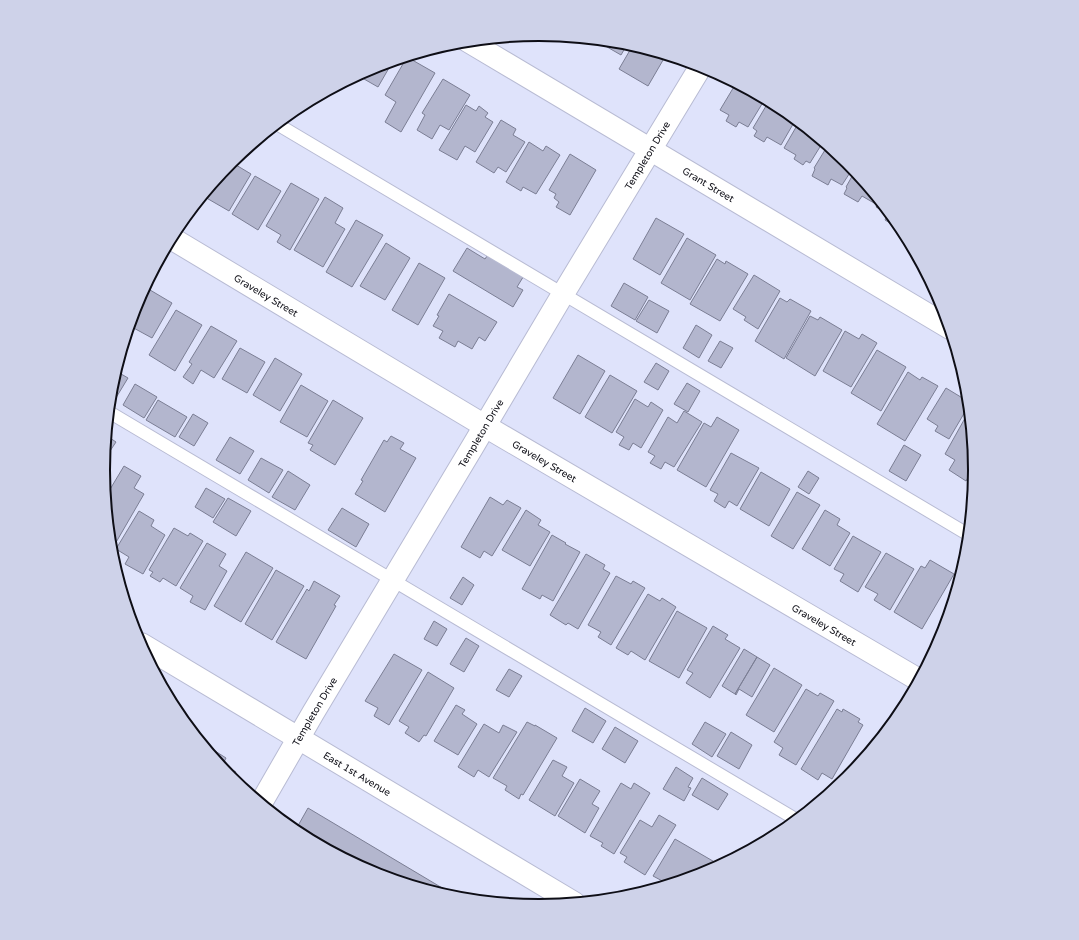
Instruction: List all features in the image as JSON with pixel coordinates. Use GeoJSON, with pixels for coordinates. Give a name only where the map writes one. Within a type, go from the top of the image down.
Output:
{"type":"FeatureCollection","features":[{"type":"Feature","properties":{"kind":"street","name":"Grant Street"},"geometry":{"type":"LineString","coordinates":[[476,46],[943,324]]}},
{"type":"Feature","properties":{"kind":"street","name":"Templeton Drive"},"geometry":{"type":"LineString","coordinates":[[263,798],[392,580],[698,72]]}},
{"type":"Feature","properties":{"kind":"street","name":"Graveley Street"},"geometry":{"type":"LineString","coordinates":[[177,241],[485,426],[915,678]]}},
{"type":"Feature","properties":{"kind":"street","name":"East 1st Avenue"},"geometry":{"type":"LineString","coordinates":[[150,649],[567,898]]}},
{"type":"Feature","properties":{"kind":"lane"},"geometry":{"type":"LineString","coordinates":[[282,127],[964,532]]}},
{"type":"Feature","properties":{"kind":"lane"},"geometry":{"type":"LineString","coordinates":[[114,415],[792,817]]}},
{"type":"Feature","properties":{"kind":"building"},"geometry":{"type":"Polygon","coordinates":[[[607,47],[624,49],[621,55],[607,47]]]}},
{"type":"Feature","properties":{"kind":"building"},"geometry":{"type":"Polygon","coordinates":[[[630,51],[663,60],[648,86],[619,69],[630,51]]]}},
{"type":"Feature","properties":{"kind":"building"},"geometry":{"type":"Polygon","coordinates":[[[413,61],[435,73],[401,132],[385,122],[396,102],[385,95],[403,64],[413,61]]]}},
{"type":"Feature","properties":{"kind":"building"},"geometry":{"type":"Polygon","coordinates":[[[388,69],[378,87],[364,79],[388,69]]]}},
{"type":"Feature","properties":{"kind":"building"},"geometry":{"type":"Polygon","coordinates":[[[443,79],[470,95],[449,130],[440,125],[432,139],[417,130],[425,115],[422,113],[443,79]]]}},
{"type":"Feature","properties":{"kind":"building"},"geometry":{"type":"Polygon","coordinates":[[[734,87],[762,103],[748,127],[739,122],[736,127],[726,121],[729,115],[720,110],[734,87]]]}},
{"type":"Feature","properties":{"kind":"building"},"geometry":{"type":"Polygon","coordinates":[[[466,105],[476,111],[479,106],[488,113],[485,117],[493,122],[475,152],[465,146],[457,160],[439,150],[466,105]]]}},
{"type":"Feature","properties":{"kind":"building"},"geometry":{"type":"Polygon","coordinates":[[[766,106],[793,124],[781,145],[767,137],[764,142],[754,136],[757,131],[753,128],[766,106]]]}},
{"type":"Feature","properties":{"kind":"building"},"geometry":{"type":"Polygon","coordinates":[[[501,120],[516,129],[513,135],[525,142],[506,172],[498,167],[494,173],[476,162],[501,120]]]}},
{"type":"Feature","properties":{"kind":"building"},"geometry":{"type":"Polygon","coordinates":[[[796,127],[821,146],[810,163],[806,161],[803,165],[794,159],[796,155],[784,148],[796,127]]]}},
{"type":"Feature","properties":{"kind":"building"},"geometry":{"type":"Polygon","coordinates":[[[529,142],[543,151],[546,146],[560,155],[536,194],[523,187],[521,191],[506,182],[529,142]]]}},
{"type":"Feature","properties":{"kind":"building"},"geometry":{"type":"Polygon","coordinates":[[[825,150],[849,174],[842,185],[831,179],[828,185],[812,176],[815,169],[814,168],[825,150]]]}},
{"type":"Feature","properties":{"kind":"building"},"geometry":{"type":"Polygon","coordinates":[[[570,154],[596,170],[570,215],[556,207],[559,202],[554,198],[556,194],[549,190],[570,154]]]}},
{"type":"Feature","properties":{"kind":"building"},"geometry":{"type":"Polygon","coordinates":[[[237,166],[251,174],[229,211],[208,199],[237,166]]]}},
{"type":"Feature","properties":{"kind":"building"},"geometry":{"type":"Polygon","coordinates":[[[255,176],[281,191],[258,230],[232,214],[255,176]]]}},
{"type":"Feature","properties":{"kind":"building"},"geometry":{"type":"Polygon","coordinates":[[[852,176],[874,202],[862,196],[858,202],[844,194],[847,188],[846,187],[852,176]]]}},
{"type":"Feature","properties":{"kind":"building"},"geometry":{"type":"Polygon","coordinates":[[[291,183],[319,199],[290,250],[277,242],[281,235],[266,226],[291,183]]]}},
{"type":"Feature","properties":{"kind":"building"},"geometry":{"type":"Polygon","coordinates":[[[325,197],[343,208],[335,223],[345,229],[323,267],[294,250],[325,197]]]}},
{"type":"Feature","properties":{"kind":"building"},"geometry":{"type":"Polygon","coordinates":[[[656,218],[684,234],[660,275],[633,259],[656,218]]]}},
{"type":"Feature","properties":{"kind":"building"},"geometry":{"type":"Polygon","coordinates":[[[356,220],[383,235],[352,287],[326,272],[356,220]]]}},
{"type":"Feature","properties":{"kind":"building"},"geometry":{"type":"Polygon","coordinates":[[[687,238],[716,255],[690,300],[661,283],[687,238]]]}},
{"type":"Feature","properties":{"kind":"building"},"geometry":{"type":"Polygon","coordinates":[[[386,243],[410,258],[385,300],[360,286],[386,243]]]}},
{"type":"Feature","properties":{"kind":"building"},"geometry":{"type":"Polygon","coordinates":[[[467,248],[485,259],[489,253],[525,274],[517,287],[523,290],[513,307],[453,271],[467,248]]]}},
{"type":"Feature","properties":{"kind":"building"},"geometry":{"type":"Polygon","coordinates":[[[717,259],[725,264],[726,261],[748,274],[720,321],[690,304],[717,259]]]}},
{"type":"Feature","properties":{"kind":"building"},"geometry":{"type":"Polygon","coordinates":[[[419,263],[445,278],[418,325],[392,310],[419,263]]]}},
{"type":"Feature","properties":{"kind":"building"},"geometry":{"type":"Polygon","coordinates":[[[754,275],[780,291],[758,329],[744,320],[746,317],[733,309],[754,275]]]}},
{"type":"Feature","properties":{"kind":"building"},"geometry":{"type":"Polygon","coordinates":[[[624,283],[648,297],[635,320],[611,306],[624,283]]]}},
{"type":"Feature","properties":{"kind":"building"},"geometry":{"type":"Polygon","coordinates":[[[150,290],[172,303],[152,338],[134,328],[150,290]]]}},
{"type":"Feature","properties":{"kind":"building"},"geometry":{"type":"Polygon","coordinates":[[[449,294],[497,322],[485,341],[479,337],[472,349],[458,341],[455,347],[439,338],[443,331],[433,326],[439,316],[437,315],[449,294]]]}},
{"type":"Feature","properties":{"kind":"building"},"geometry":{"type":"Polygon","coordinates":[[[780,298],[787,302],[790,299],[811,311],[784,359],[755,341],[780,298]]]}},
{"type":"Feature","properties":{"kind":"building"},"geometry":{"type":"Polygon","coordinates":[[[649,300],[669,311],[657,333],[636,321],[649,300]]]}},
{"type":"Feature","properties":{"kind":"building"},"geometry":{"type":"Polygon","coordinates":[[[176,310],[202,325],[175,371],[149,355],[176,310]]]}},
{"type":"Feature","properties":{"kind":"building"},"geometry":{"type":"Polygon","coordinates":[[[810,316],[818,320],[820,317],[842,330],[815,376],[786,358],[810,316]]]}},
{"type":"Feature","properties":{"kind":"building"},"geometry":{"type":"Polygon","coordinates":[[[696,325],[712,335],[699,358],[683,348],[696,325]]]}},
{"type":"Feature","properties":{"kind":"building"},"geometry":{"type":"Polygon","coordinates":[[[211,326],[237,341],[214,378],[201,370],[193,384],[183,377],[192,364],[189,362],[211,326]]]}},
{"type":"Feature","properties":{"kind":"building"},"geometry":{"type":"Polygon","coordinates":[[[845,331],[859,339],[862,334],[877,343],[851,387],[823,371],[845,331]]]}},
{"type":"Feature","properties":{"kind":"building"},"geometry":{"type":"Polygon","coordinates":[[[720,341],[733,348],[721,368],[708,361],[720,341]]]}},
{"type":"Feature","properties":{"kind":"building"},"geometry":{"type":"Polygon","coordinates":[[[240,348],[265,362],[247,393],[222,379],[240,348]]]}},
{"type":"Feature","properties":{"kind":"building"},"geometry":{"type":"Polygon","coordinates":[[[877,350],[906,367],[881,411],[851,393],[877,350]]]}},
{"type":"Feature","properties":{"kind":"building"},"geometry":{"type":"Polygon","coordinates":[[[578,355],[605,371],[580,414],[553,398],[578,355]]]}},
{"type":"Feature","properties":{"kind":"building"},"geometry":{"type":"Polygon","coordinates":[[[275,358],[302,374],[280,411],[253,395],[275,358]]]}},
{"type":"Feature","properties":{"kind":"building"},"geometry":{"type":"Polygon","coordinates":[[[656,363],[669,371],[658,390],[644,382],[656,363]]]}},
{"type":"Feature","properties":{"kind":"building"},"geometry":{"type":"Polygon","coordinates":[[[908,372],[920,380],[922,377],[938,386],[905,441],[877,424],[908,372]]]}},
{"type":"Feature","properties":{"kind":"building"},"geometry":{"type":"Polygon","coordinates":[[[122,374],[128,378],[117,396],[122,374]]]}},
{"type":"Feature","properties":{"kind":"building"},"geometry":{"type":"Polygon","coordinates":[[[610,375],[637,391],[612,433],[585,417],[610,375]]]}},
{"type":"Feature","properties":{"kind":"building"},"geometry":{"type":"Polygon","coordinates":[[[687,383],[700,391],[688,412],[674,404],[687,383]]]}},
{"type":"Feature","properties":{"kind":"building"},"geometry":{"type":"Polygon","coordinates":[[[135,384],[157,397],[144,418],[123,405],[135,384]]]}},
{"type":"Feature","properties":{"kind":"building"},"geometry":{"type":"Polygon","coordinates":[[[301,385],[328,401],[307,437],[280,422],[301,385]]]}},
{"type":"Feature","properties":{"kind":"building"},"geometry":{"type":"Polygon","coordinates":[[[946,388],[962,398],[965,412],[949,439],[935,431],[938,426],[927,419],[946,388]]]}},
{"type":"Feature","properties":{"kind":"building"},"geometry":{"type":"Polygon","coordinates":[[[635,399],[648,407],[651,402],[663,410],[641,448],[633,443],[629,450],[619,445],[624,437],[616,432],[635,399]]]}},
{"type":"Feature","properties":{"kind":"building"},"geometry":{"type":"Polygon","coordinates":[[[158,400],[187,417],[175,437],[146,420],[158,400]]]}},
{"type":"Feature","properties":{"kind":"building"},"geometry":{"type":"Polygon","coordinates":[[[333,400],[363,418],[335,465],[310,450],[313,445],[308,443],[333,400]]]}},
{"type":"Feature","properties":{"kind":"building"},"geometry":{"type":"Polygon","coordinates":[[[684,411],[702,422],[674,467],[665,462],[661,469],[650,463],[655,456],[648,452],[668,417],[677,423],[684,411]]]}},
{"type":"Feature","properties":{"kind":"building"},"geometry":{"type":"Polygon","coordinates":[[[193,414],[208,423],[194,446],[179,437],[193,414]]]}},
{"type":"Feature","properties":{"kind":"building"},"geometry":{"type":"Polygon","coordinates":[[[717,417],[739,430],[706,487],[677,470],[704,423],[711,427],[717,417]]]}},
{"type":"Feature","properties":{"kind":"building"},"geometry":{"type":"Polygon","coordinates":[[[965,417],[968,442],[968,477],[966,481],[949,470],[955,460],[945,454],[965,417]]]}},
{"type":"Feature","properties":{"kind":"building"},"geometry":{"type":"Polygon","coordinates":[[[391,436],[404,443],[400,449],[416,458],[385,512],[355,494],[363,481],[361,480],[384,440],[387,442],[391,436]]]}},
{"type":"Feature","properties":{"kind":"building"},"geometry":{"type":"Polygon","coordinates":[[[230,437],[254,451],[240,474],[216,460],[230,437]]]}},
{"type":"Feature","properties":{"kind":"building"},"geometry":{"type":"Polygon","coordinates":[[[111,439],[116,442],[111,450],[111,439]]]}},
{"type":"Feature","properties":{"kind":"building"},"geometry":{"type":"Polygon","coordinates":[[[904,445],[921,455],[906,481],[889,471],[904,445]]]}},
{"type":"Feature","properties":{"kind":"building"},"geometry":{"type":"Polygon","coordinates":[[[731,453],[759,468],[737,506],[729,501],[725,508],[714,501],[718,494],[710,490],[731,453]]]}},
{"type":"Feature","properties":{"kind":"building"},"geometry":{"type":"Polygon","coordinates":[[[261,458],[283,470],[269,493],[248,480],[261,458]]]}},
{"type":"Feature","properties":{"kind":"building"},"geometry":{"type":"Polygon","coordinates":[[[124,466],[141,476],[134,488],[144,494],[117,541],[114,526],[111,488],[124,466]]]}},
{"type":"Feature","properties":{"kind":"building"},"geometry":{"type":"Polygon","coordinates":[[[288,471],[310,485],[295,510],[272,497],[288,471]]]}},
{"type":"Feature","properties":{"kind":"building"},"geometry":{"type":"Polygon","coordinates":[[[808,471],[819,478],[809,494],[798,487],[808,471]]]}},
{"type":"Feature","properties":{"kind":"building"},"geometry":{"type":"Polygon","coordinates":[[[761,472],[790,489],[769,526],[740,509],[761,472]]]}},
{"type":"Feature","properties":{"kind":"building"},"geometry":{"type":"Polygon","coordinates":[[[206,488],[225,499],[213,518],[195,507],[206,488]]]}},
{"type":"Feature","properties":{"kind":"building"},"geometry":{"type":"Polygon","coordinates":[[[797,492],[820,505],[793,549],[771,536],[797,492]]]}},
{"type":"Feature","properties":{"kind":"building"},"geometry":{"type":"Polygon","coordinates":[[[490,497],[503,505],[507,500],[521,508],[492,556],[484,551],[480,558],[461,547],[490,497]]]}},
{"type":"Feature","properties":{"kind":"building"},"geometry":{"type":"Polygon","coordinates":[[[228,498],[251,511],[236,536],[213,522],[228,498]]]}},
{"type":"Feature","properties":{"kind":"building"},"geometry":{"type":"Polygon","coordinates":[[[342,508],[369,524],[356,547],[328,530],[342,508]]]}},
{"type":"Feature","properties":{"kind":"building"},"geometry":{"type":"Polygon","coordinates":[[[526,510],[541,520],[538,525],[550,532],[530,566],[502,550],[526,510]]]}},
{"type":"Feature","properties":{"kind":"building"},"geometry":{"type":"Polygon","coordinates":[[[825,510],[840,519],[837,525],[850,533],[830,566],[802,549],[825,510]]]}},
{"type":"Feature","properties":{"kind":"building"},"geometry":{"type":"Polygon","coordinates":[[[139,511],[154,520],[151,526],[165,535],[143,574],[125,564],[129,557],[118,550],[118,546],[139,511]]]}},
{"type":"Feature","properties":{"kind":"building"},"geometry":{"type":"Polygon","coordinates":[[[174,528],[188,536],[190,533],[203,541],[176,586],[163,578],[160,582],[150,576],[153,572],[149,570],[174,528]]]}},
{"type":"Feature","properties":{"kind":"building"},"geometry":{"type":"Polygon","coordinates":[[[552,535],[580,552],[553,601],[542,595],[540,599],[522,589],[552,535]]]}},
{"type":"Feature","properties":{"kind":"building"},"geometry":{"type":"Polygon","coordinates":[[[853,536],[881,552],[858,592],[840,581],[844,574],[834,569],[853,536]]]}},
{"type":"Feature","properties":{"kind":"building"},"geometry":{"type":"Polygon","coordinates":[[[207,543],[226,554],[219,566],[227,571],[205,610],[190,602],[193,596],[180,588],[207,543]]]}},
{"type":"Feature","properties":{"kind":"building"},"geometry":{"type":"Polygon","coordinates":[[[246,552],[273,568],[241,622],[214,606],[246,552]]]}},
{"type":"Feature","properties":{"kind":"building"},"geometry":{"type":"Polygon","coordinates":[[[886,553],[914,569],[890,610],[874,600],[878,594],[865,587],[886,553]]]}},
{"type":"Feature","properties":{"kind":"building"},"geometry":{"type":"Polygon","coordinates":[[[586,554],[605,565],[603,569],[610,573],[578,629],[568,623],[566,625],[550,615],[586,554]]]}},
{"type":"Feature","properties":{"kind":"building"},"geometry":{"type":"Polygon","coordinates":[[[930,560],[954,574],[922,629],[894,612],[921,566],[925,568],[930,560]]]}},
{"type":"Feature","properties":{"kind":"building"},"geometry":{"type":"Polygon","coordinates":[[[276,570],[304,586],[272,640],[245,624],[276,570]]]}},
{"type":"Feature","properties":{"kind":"building"},"geometry":{"type":"Polygon","coordinates":[[[616,576],[631,584],[633,581],[645,588],[611,645],[598,637],[601,632],[588,625],[616,576]]]}},
{"type":"Feature","properties":{"kind":"building"},"geometry":{"type":"Polygon","coordinates":[[[463,577],[474,585],[462,605],[450,598],[463,577]]]}},
{"type":"Feature","properties":{"kind":"building"},"geometry":{"type":"Polygon","coordinates":[[[314,581],[340,596],[334,605],[336,606],[306,659],[276,642],[307,589],[309,591],[314,581]]]}},
{"type":"Feature","properties":{"kind":"building"},"geometry":{"type":"Polygon","coordinates":[[[648,594],[660,601],[662,598],[676,607],[645,660],[631,651],[628,655],[616,648],[648,594]]]}},
{"type":"Feature","properties":{"kind":"building"},"geometry":{"type":"Polygon","coordinates":[[[677,611],[707,628],[679,678],[649,661],[677,611]]]}},
{"type":"Feature","properties":{"kind":"building"},"geometry":{"type":"Polygon","coordinates":[[[434,621],[447,629],[437,646],[424,639],[434,621]]]}},
{"type":"Feature","properties":{"kind":"building"},"geometry":{"type":"Polygon","coordinates":[[[713,626],[728,635],[725,639],[740,648],[710,698],[686,683],[693,673],[687,670],[713,626]]]}},
{"type":"Feature","properties":{"kind":"building"},"geometry":{"type":"Polygon","coordinates":[[[466,638],[479,646],[464,672],[450,664],[466,638]]]}},
{"type":"Feature","properties":{"kind":"building"},"geometry":{"type":"Polygon","coordinates":[[[744,649],[757,657],[735,694],[722,686],[744,649]]]}},
{"type":"Feature","properties":{"kind":"building"},"geometry":{"type":"Polygon","coordinates":[[[394,654],[422,670],[389,725],[374,716],[378,708],[365,701],[394,654]]]}},
{"type":"Feature","properties":{"kind":"building"},"geometry":{"type":"Polygon","coordinates":[[[757,657],[770,665],[752,697],[739,689],[736,695],[735,694],[757,657]]]}},
{"type":"Feature","properties":{"kind":"building"},"geometry":{"type":"Polygon","coordinates":[[[774,668],[802,685],[774,732],[746,715],[774,668]]]}},
{"type":"Feature","properties":{"kind":"building"},"geometry":{"type":"Polygon","coordinates":[[[509,669],[522,676],[509,697],[496,690],[509,669]]]}},
{"type":"Feature","properties":{"kind":"building"},"geometry":{"type":"Polygon","coordinates":[[[428,672],[454,688],[426,736],[424,735],[419,742],[405,733],[409,727],[399,721],[428,672]]]}},
{"type":"Feature","properties":{"kind":"building"},"geometry":{"type":"Polygon","coordinates":[[[806,689],[818,696],[820,693],[834,701],[796,765],[779,755],[783,748],[774,742],[806,689]]]}},
{"type":"Feature","properties":{"kind":"building"},"geometry":{"type":"Polygon","coordinates":[[[456,705],[465,710],[462,714],[477,724],[458,755],[434,741],[456,705]]]}},
{"type":"Feature","properties":{"kind":"building"},"geometry":{"type":"Polygon","coordinates":[[[585,708],[606,721],[593,743],[572,731],[585,708]]]}},
{"type":"Feature","properties":{"kind":"building"},"geometry":{"type":"Polygon","coordinates":[[[837,709],[842,712],[843,709],[860,719],[858,722],[863,725],[832,779],[822,773],[818,780],[801,769],[837,709]]]}},
{"type":"Feature","properties":{"kind":"building"},"geometry":{"type":"Polygon","coordinates":[[[527,722],[557,738],[523,795],[521,794],[519,799],[505,790],[507,786],[493,778],[527,722]]]}},
{"type":"Feature","properties":{"kind":"building"},"geometry":{"type":"Polygon","coordinates":[[[705,722],[726,734],[712,757],[692,744],[705,722]]]}},
{"type":"Feature","properties":{"kind":"building"},"geometry":{"type":"Polygon","coordinates":[[[484,724],[499,733],[503,725],[517,732],[489,777],[478,770],[474,777],[458,767],[484,724]]]}},
{"type":"Feature","properties":{"kind":"building"},"geometry":{"type":"Polygon","coordinates":[[[615,727],[638,741],[625,763],[602,749],[615,727]]]}},
{"type":"Feature","properties":{"kind":"building"},"geometry":{"type":"Polygon","coordinates":[[[731,732],[752,745],[739,769],[717,756],[731,732]]]}},
{"type":"Feature","properties":{"kind":"building"},"geometry":{"type":"Polygon","coordinates":[[[216,751],[226,758],[225,761],[216,751]]]}},
{"type":"Feature","properties":{"kind":"building"},"geometry":{"type":"Polygon","coordinates":[[[553,760],[567,767],[562,776],[574,783],[555,816],[529,800],[553,760]]]}},
{"type":"Feature","properties":{"kind":"building"},"geometry":{"type":"Polygon","coordinates":[[[676,767],[693,778],[688,787],[691,788],[684,801],[663,789],[676,767]]]}},
{"type":"Feature","properties":{"kind":"building"},"geometry":{"type":"Polygon","coordinates":[[[702,778],[728,794],[718,810],[692,795],[702,778]]]}},
{"type":"Feature","properties":{"kind":"building"},"geometry":{"type":"Polygon","coordinates":[[[580,779],[600,791],[592,804],[599,808],[585,833],[558,816],[580,779]]]}},
{"type":"Feature","properties":{"kind":"building"},"geometry":{"type":"Polygon","coordinates":[[[621,783],[631,789],[634,783],[650,793],[614,854],[601,846],[603,843],[590,836],[621,783]]]}},
{"type":"Feature","properties":{"kind":"building"},"geometry":{"type":"Polygon","coordinates":[[[308,808],[441,887],[402,876],[375,866],[325,842],[298,825],[308,808]]]}},
{"type":"Feature","properties":{"kind":"building"},"geometry":{"type":"Polygon","coordinates":[[[659,815],[676,825],[645,875],[624,862],[627,857],[620,853],[640,820],[652,827],[659,815]]]}},
{"type":"Feature","properties":{"kind":"building"},"geometry":{"type":"Polygon","coordinates":[[[675,839],[714,862],[662,881],[653,876],[675,839]]]}}]}
